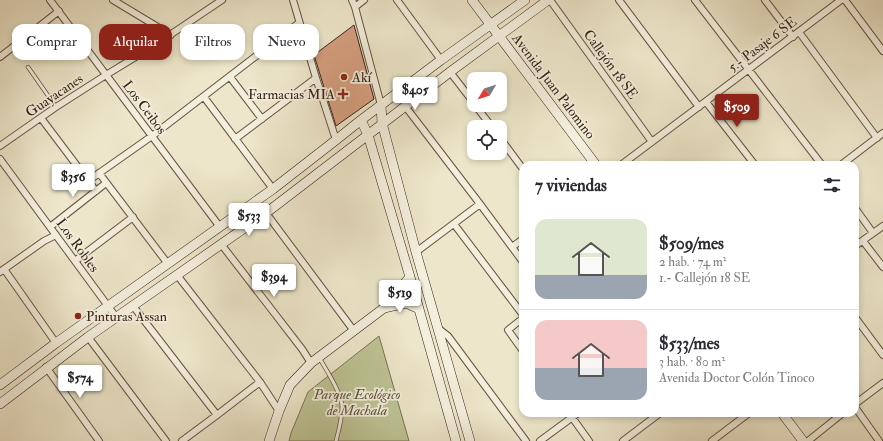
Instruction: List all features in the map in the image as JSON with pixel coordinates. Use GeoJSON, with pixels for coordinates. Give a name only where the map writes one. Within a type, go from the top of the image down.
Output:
{"type":"FeatureCollection","features":[{"type":"Feature","properties":{"kind":"main road","name":"Avenida Juan Palomino"},"geometry":{"type":"LineString","coordinates":[[472,0],[593,161]]}},
{"type":"Feature","properties":{"kind":"main road"},"geometry":{"type":"LineString","coordinates":[[0,385],[56,343],[273,189],[441,60],[525,0]]}},
{"type":"Feature","properties":{"kind":"main road"},"geometry":{"type":"LineString","coordinates":[[0,404],[88,336],[266,213],[382,123],[498,36],[549,0]]}},
{"type":"Feature","properties":{"kind":"main road"},"geometry":{"type":"LineString","coordinates":[[381,105],[382,123],[416,252],[470,441]]}},
{"type":"Feature","properties":{"kind":"main road"},"geometry":{"type":"LineString","coordinates":[[361,120],[368,135],[456,441]]}},
{"type":"Feature","properties":{"kind":"main road"},"geometry":{"type":"LineString","coordinates":[[269,441],[290,385],[311,362],[384,308],[410,277]]}},
{"type":"Feature","properties":{"kind":"main road"},"geometry":{"type":"LineString","coordinates":[[384,308],[406,303],[419,309]]}},
{"type":"Feature","properties":{"kind":"main road"},"geometry":{"type":"LineString","coordinates":[[423,325],[437,324]]}},
{"type":"Feature","properties":{"kind":"main road"},"geometry":{"type":"LineString","coordinates":[[785,417],[803,441]]}},
{"type":"Feature","properties":{"kind":"street","name":"Los Ceibos"},"geometry":{"type":"LineString","coordinates":[[50,0],[220,227]]}},
{"type":"Feature","properties":{"kind":"street"},"geometry":{"type":"LineString","coordinates":[[113,0],[153,24]]}},
{"type":"Feature","properties":{"kind":"street","name":"Guayacanes"},"geometry":{"type":"LineString","coordinates":[[172,34],[222,0]]}},
{"type":"Feature","properties":{"kind":"street"},"geometry":{"type":"LineString","coordinates":[[293,0],[336,140]]}},
{"type":"Feature","properties":{"kind":"street"},"geometry":{"type":"LineString","coordinates":[[352,0],[381,105]]}},
{"type":"Feature","properties":{"kind":"street"},"geometry":{"type":"LineString","coordinates":[[354,7],[364,0]]}},
{"type":"Feature","properties":{"kind":"street"},"geometry":{"type":"LineString","coordinates":[[397,0],[441,60]]}},
{"type":"Feature","properties":{"kind":"street","name":"Callejón 18 SE"},"geometry":{"type":"LineString","coordinates":[[549,0],[652,142]]}},
{"type":"Feature","properties":{"kind":"street"},"geometry":{"type":"LineString","coordinates":[[619,0],[698,107]]}},
{"type":"Feature","properties":{"kind":"street"},"geometry":{"type":"LineString","coordinates":[[695,0],[819,161]]}},
{"type":"Feature","properties":{"kind":"street"},"geometry":{"type":"LineString","coordinates":[[765,0],[793,37]]}},
{"type":"Feature","properties":{"kind":"street"},"geometry":{"type":"LineString","coordinates":[[841,0],[883,51]]}},
{"type":"Feature","properties":{"kind":"street","name":"5.- Pasaje 6 SE"},"geometry":{"type":"LineString","coordinates":[[626,161],[841,0]]}},
{"type":"Feature","properties":{"kind":"street"},"geometry":{"type":"LineString","coordinates":[[0,57],[59,11]]}},
{"type":"Feature","properties":{"kind":"street"},"geometry":{"type":"LineString","coordinates":[[88,181],[152,136],[299,23]]}},
{"type":"Feature","properties":{"kind":"street"},"geometry":{"type":"LineString","coordinates":[[799,32],[877,138]]}},
{"type":"Feature","properties":{"kind":"street","name":"Guayacanes"},"geometry":{"type":"LineString","coordinates":[[0,146],[56,107],[130,60]]}},
{"type":"Feature","properties":{"kind":"street"},"geometry":{"type":"LineString","coordinates":[[450,72],[467,94]]}},
{"type":"Feature","properties":{"kind":"street"},"geometry":{"type":"LineString","coordinates":[[230,77],[262,119]]}},
{"type":"Feature","properties":{"kind":"street"},"geometry":{"type":"LineString","coordinates":[[235,139],[316,78]]}},
{"type":"Feature","properties":{"kind":"street"},"geometry":{"type":"LineString","coordinates":[[204,97],[273,189]]}},
{"type":"Feature","properties":{"kind":"street"},"geometry":{"type":"LineString","coordinates":[[706,102],[752,161]]}},
{"type":"Feature","properties":{"kind":"street"},"geometry":{"type":"LineString","coordinates":[[405,106],[519,257]]}},
{"type":"Feature","properties":{"kind":"street"},"geometry":{"type":"LineString","coordinates":[[41,118],[96,191]]}},
{"type":"Feature","properties":{"kind":"street"},"geometry":{"type":"LineString","coordinates":[[846,161],[883,134]]}},
{"type":"Feature","properties":{"kind":"street"},"geometry":{"type":"LineString","coordinates":[[507,147],[519,164]]}},
{"type":"Feature","properties":{"kind":"street","name":"Los Robles"},"geometry":{"type":"LineString","coordinates":[[0,159],[116,317]]}},
{"type":"Feature","properties":{"kind":"street"},"geometry":{"type":"LineString","coordinates":[[99,173],[168,264]]}},
{"type":"Feature","properties":{"kind":"street"},"geometry":{"type":"LineString","coordinates":[[50,227],[106,183]]}},
{"type":"Feature","properties":{"kind":"street"},"geometry":{"type":"LineString","coordinates":[[416,252],[480,204]]}},
{"type":"Feature","properties":{"kind":"street"},"geometry":{"type":"LineString","coordinates":[[266,213],[354,330]]}},
{"type":"Feature","properties":{"kind":"street"},"geometry":{"type":"LineString","coordinates":[[859,214],[873,233]]}},
{"type":"Feature","properties":{"kind":"street"},"geometry":{"type":"LineString","coordinates":[[75,261],[133,217]]}},
{"type":"Feature","properties":{"kind":"street"},"geometry":{"type":"LineString","coordinates":[[454,224],[519,310]]}},
{"type":"Feature","properties":{"kind":"street"},"geometry":{"type":"LineString","coordinates":[[859,243],[883,226]]}},
{"type":"Feature","properties":{"kind":"street"},"geometry":{"type":"LineString","coordinates":[[56,235],[44,241],[2,270],[56,343]]}},
{"type":"Feature","properties":{"kind":"street"},"geometry":{"type":"LineString","coordinates":[[863,240],[883,267]]}},
{"type":"Feature","properties":{"kind":"street"},"geometry":{"type":"LineString","coordinates":[[512,247],[519,241]]}},
{"type":"Feature","properties":{"kind":"street"},"geometry":{"type":"LineString","coordinates":[[221,244],[311,362]]}},
{"type":"Feature","properties":{"kind":"street"},"geometry":{"type":"LineString","coordinates":[[177,275],[260,382],[279,411]]}},
{"type":"Feature","properties":{"kind":"street"},"geometry":{"type":"LineString","coordinates":[[133,306],[217,415]]}},
{"type":"Feature","properties":{"kind":"street"},"geometry":{"type":"LineString","coordinates":[[519,321],[508,330],[519,345]]}},
{"type":"Feature","properties":{"kind":"street"},"geometry":{"type":"LineString","coordinates":[[859,322],[883,355]]}},
{"type":"Feature","properties":{"kind":"street"},"geometry":{"type":"LineString","coordinates":[[437,324],[448,336],[526,441]]}},
{"type":"Feature","properties":{"kind":"street"},"geometry":{"type":"LineString","coordinates":[[88,336],[166,441]]}},
{"type":"Feature","properties":{"kind":"street"},"geometry":{"type":"LineString","coordinates":[[46,367],[99,441]]}},
{"type":"Feature","properties":{"kind":"street"},"geometry":{"type":"LineString","coordinates":[[182,441],[260,382]]}},
{"type":"Feature","properties":{"kind":"street"},"geometry":{"type":"LineString","coordinates":[[859,401],[883,383]]}},
{"type":"Feature","properties":{"kind":"street"},"geometry":{"type":"LineString","coordinates":[[859,413],[879,441]]}},
{"type":"Feature","properties":{"kind":"street"},"geometry":{"type":"LineString","coordinates":[[540,441],[568,417]]}},
{"type":"Feature","properties":{"kind":"street"},"geometry":{"type":"LineString","coordinates":[[571,417],[589,441]]}},
{"type":"Feature","properties":{"kind":"street"},"geometry":{"type":"LineString","coordinates":[[623,441],[655,417]]}},
{"type":"Feature","properties":{"kind":"street"},"geometry":{"type":"LineString","coordinates":[[712,441],[744,417]]}},
{"type":"Feature","properties":{"kind":"street"},"geometry":{"type":"LineString","coordinates":[[808,441],[838,417]]}},
{"type":"Feature","properties":{"kind":"lane"},"geometry":{"type":"LineString","coordinates":[[28,68],[56,107]]}},
{"type":"Feature","properties":{"kind":"lane"},"geometry":{"type":"LineString","coordinates":[[319,356],[333,382],[342,406],[341,426],[336,441]]}},
{"type":"Feature","properties":{"kind":"green space","name":"Parque Ecológico de Machala"},"geometry":{"type":"Polygon","coordinates":[[[379,336],[409,441],[289,441],[308,392],[379,336]]]}},
{"type":"Feature","properties":{"kind":"building","name":"Akí"},"geometry":{"type":"Polygon","coordinates":[[[354,25],[374,99],[336,126],[316,60],[319,60],[319,51],[354,25]]]}},
{"type":"Feature","properties":{"kind":"place","name":"Akí"},"geometry":{"type":"Point","coordinates":[344,77]}},
{"type":"Feature","properties":{"kind":"place","name":"Farmacias MIA"},"geometry":{"type":"Point","coordinates":[343,94]}},
{"type":"Feature","properties":{"kind":"place","name":"Pinturas Assan"},"geometry":{"type":"Point","coordinates":[78,316]}}]}
